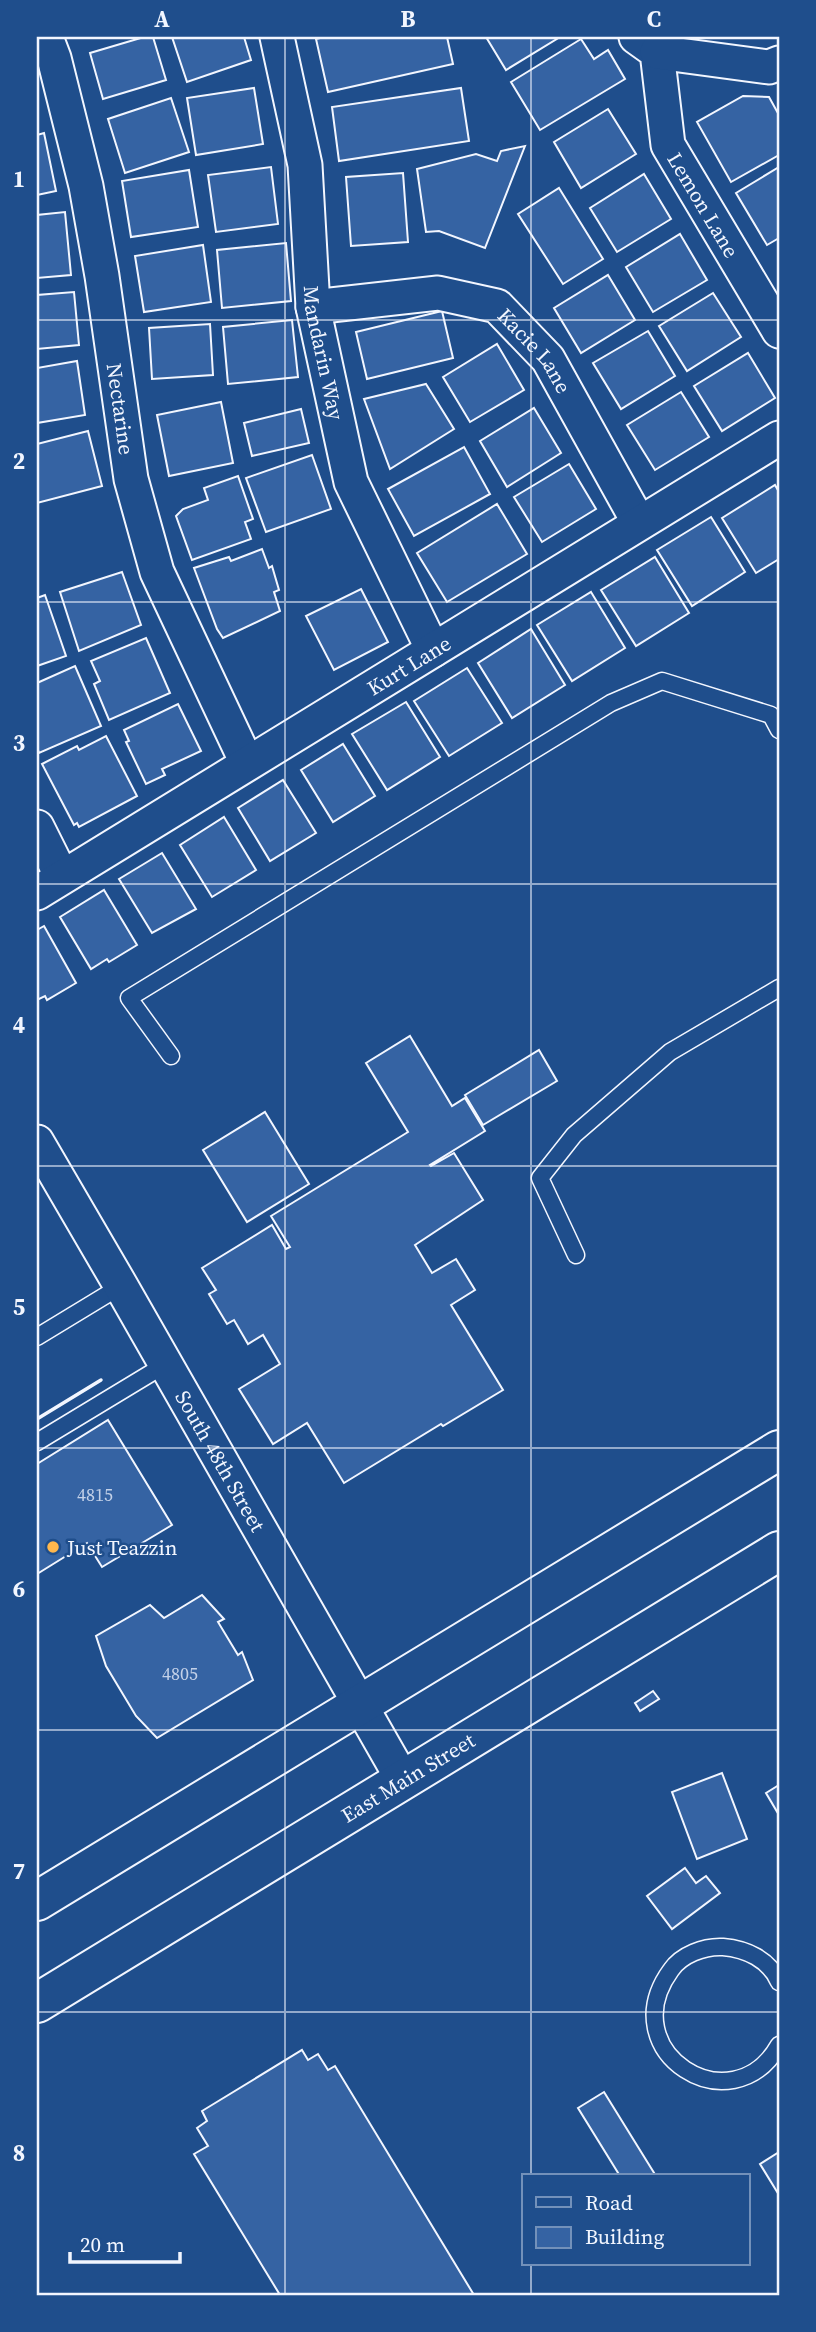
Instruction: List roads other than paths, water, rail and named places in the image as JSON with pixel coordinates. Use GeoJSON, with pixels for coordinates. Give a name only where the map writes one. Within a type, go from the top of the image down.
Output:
{"type":"FeatureCollection","features":[{"type":"Feature","properties":{"kind":"main road"},"geometry":{"type":"LineString","coordinates":[[37,1901],[779,1450]]}},
{"type":"Feature","properties":{"kind":"main road","name":"East Main Street"},"geometry":{"type":"LineString","coordinates":[[37,2003],[779,1551]]}},
{"type":"Feature","properties":{"kind":"main road"},"geometry":{"type":"LineString","coordinates":[[729,1581],[779,1571]]}},
{"type":"Feature","properties":{"kind":"street","name":"Nectarine"},"geometry":{"type":"LineString","coordinates":[[46,37],[54,58],[86,186],[102,276],[131,479],[157,572],[247,764]]}},
{"type":"Feature","properties":{"kind":"street","name":"Mandarin Way"},"geometry":{"type":"LineString","coordinates":[[277,37],[304,165],[313,307],[351,482],[433,650]]}},
{"type":"Feature","properties":{"kind":"street"},"geometry":{"type":"LineString","coordinates":[[646,44],[769,67],[779,63]]}},
{"type":"Feature","properties":{"kind":"street","name":"Lemon Lane"},"geometry":{"type":"LineString","coordinates":[[646,44],[668,145],[779,331]]}},
{"type":"Feature","properties":{"kind":"street","name":"Kacie Lane"},"geometry":{"type":"LineString","coordinates":[[313,307],[438,293],[496,306],[548,359],[639,523]]}},
{"type":"Feature","properties":{"kind":"street","name":"Kurt Lane"},"geometry":{"type":"LineString","coordinates":[[49,885],[779,438]]}},
{"type":"Feature","properties":{"kind":"street"},"geometry":{"type":"LineString","coordinates":[[37,827],[49,885]]}},
{"type":"Feature","properties":{"kind":"street","name":"South 48th Street"},"geometry":{"type":"LineString","coordinates":[[37,1142],[403,1780]]}},
{"type":"Feature","properties":{"kind":"lane"},"geometry":{"type":"LineString","coordinates":[[171,1056],[129,998],[611,703],[662,681],[771,715],[779,730]]}},
{"type":"Feature","properties":{"kind":"lane"},"geometry":{"type":"LineString","coordinates":[[576,1255],[540,1178],[575,1135],[670,1052],[779,988]]}},
{"type":"Feature","properties":{"kind":"lane"},"geometry":{"type":"LineString","coordinates":[[37,1337],[121,1286]]}},
{"type":"Feature","properties":{"kind":"lane"},"geometry":{"type":"LineString","coordinates":[[37,1443],[166,1364]]}},
{"type":"Feature","properties":{"kind":"lane"},"geometry":{"type":"LineString","coordinates":[[779,1982],[760,1959],[739,1949],[717,1947],[693,1952],[674,1965],[660,1984],[654,2006],[655,2029],[664,2051],[678,2066],[696,2077],[717,2081],[738,2079],[758,2070],[774,2056],[779,2045]]}},
{"type":"Feature","properties":{"kind":"place","name":"Just Teazzin"},"geometry":{"type":"Point","coordinates":[53,1547]}}]}
